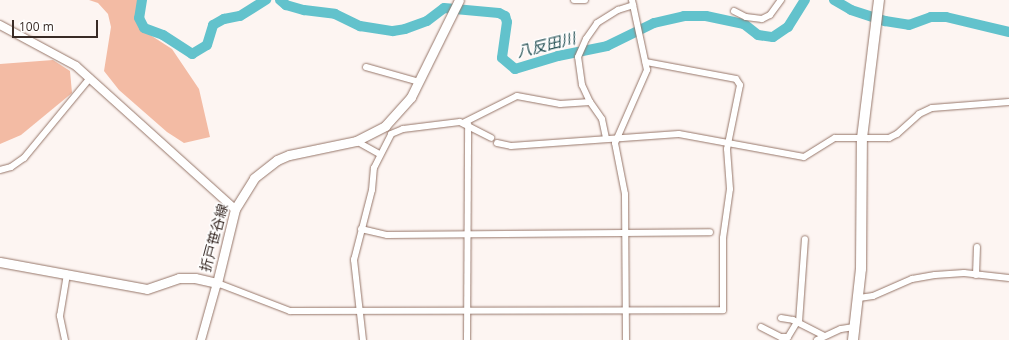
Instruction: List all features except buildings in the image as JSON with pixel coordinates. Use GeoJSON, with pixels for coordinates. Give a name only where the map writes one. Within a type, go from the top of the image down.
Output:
{"type":"FeatureCollection","features":[{"type":"Feature","properties":{"kind":"main road","name":"折戸笹谷線"},"geometry":{"type":"LineString","coordinates":[[0,262],[147,290],[179,278],[195,278],[217,283],[235,209],[254,178],[276,160],[298,152],[356,141],[371,136],[388,124],[405,106],[419,82],[459,0]]}},
{"type":"Feature","properties":{"kind":"main road"},"geometry":{"type":"LineString","coordinates":[[853,340],[859,298],[862,138],[879,0]]}},
{"type":"Feature","properties":{"kind":"street"},"geometry":{"type":"LineString","coordinates":[[574,0],[585,0]]}},
{"type":"Feature","properties":{"kind":"street"},"geometry":{"type":"LineString","coordinates":[[734,11],[746,17],[762,19],[770,14],[781,0]]}},
{"type":"Feature","properties":{"kind":"street"},"geometry":{"type":"LineString","coordinates":[[606,138],[602,119],[590,102],[580,77],[578,57],[580,49],[597,23],[632,3],[646,62],[645,78],[615,137],[625,194],[626,340]]}},
{"type":"Feature","properties":{"kind":"street"},"geometry":{"type":"LineString","coordinates":[[0,25],[55,52],[90,78],[235,209]]}},
{"type":"Feature","properties":{"kind":"street"},"geometry":{"type":"LineString","coordinates":[[201,340],[217,283],[290,311],[723,310],[722,238],[730,189],[728,144],[740,88],[739,82],[646,62]]}},
{"type":"Feature","properties":{"kind":"street"},"geometry":{"type":"LineString","coordinates":[[366,67],[419,82]]}},
{"type":"Feature","properties":{"kind":"street"},"geometry":{"type":"LineString","coordinates":[[0,170],[11,167],[24,158],[90,78]]}},
{"type":"Feature","properties":{"kind":"street"},"geometry":{"type":"LineString","coordinates":[[363,340],[354,260],[372,190],[374,168],[379,154],[391,134],[403,129],[466,124],[517,96],[560,104],[590,102]]}},
{"type":"Feature","properties":{"kind":"street"},"geometry":{"type":"LineString","coordinates":[[497,143],[511,146],[615,137],[679,134],[804,157],[835,138],[889,138],[897,134],[919,114],[940,106],[1009,102]]}},
{"type":"Feature","properties":{"kind":"street"},"geometry":{"type":"LineString","coordinates":[[388,124],[391,134]]}},
{"type":"Feature","properties":{"kind":"street"},"geometry":{"type":"LineString","coordinates":[[466,124],[491,138]]}},
{"type":"Feature","properties":{"kind":"street"},"geometry":{"type":"LineString","coordinates":[[466,124],[467,340]]}},
{"type":"Feature","properties":{"kind":"street"},"geometry":{"type":"LineString","coordinates":[[356,141],[379,154]]}},
{"type":"Feature","properties":{"kind":"street"},"geometry":{"type":"LineString","coordinates":[[361,229],[387,235],[625,234],[710,232]]}},
{"type":"Feature","properties":{"kind":"street"},"geometry":{"type":"LineString","coordinates":[[761,327],[781,337],[788,337],[798,322],[805,239]]}},
{"type":"Feature","properties":{"kind":"street"},"geometry":{"type":"LineString","coordinates":[[976,275],[977,247]]}},
{"type":"Feature","properties":{"kind":"street"},"geometry":{"type":"LineString","coordinates":[[859,298],[873,296],[912,279],[950,273],[1009,278]]}},
{"type":"Feature","properties":{"kind":"street"},"geometry":{"type":"LineString","coordinates":[[65,340],[60,316],[67,274]]}},
{"type":"Feature","properties":{"kind":"street"},"geometry":{"type":"LineString","coordinates":[[781,318],[798,322],[824,336]]}},
{"type":"Feature","properties":{"kind":"street"},"geometry":{"type":"LineString","coordinates":[[817,340],[824,336],[854,327]]}},
{"type":"Feature","properties":{"kind":"shaded area"},"geometry":{"type":"Polygon","coordinates":[[[89,0],[141,0],[141,29],[172,49],[199,89],[210,137],[184,143],[167,132],[119,90],[104,71],[111,27],[108,14],[98,3],[89,0]]]}},
{"type":"Feature","properties":{"kind":"shaded area"},"geometry":{"type":"Polygon","coordinates":[[[53,60],[70,71],[72,93],[21,135],[0,144],[0,64],[53,60]]]}},
{"type":"Feature","properties":{"kind":"waterway","name":"八反田川"},"geometry":{"type":"LineString","coordinates":[[142,0],[139,18],[144,28],[163,35],[192,54],[207,45],[213,25],[224,19],[240,16],[266,0]]}},
{"type":"Feature","properties":{"kind":"waterway","name":"八反田川"},"geometry":{"type":"LineString","coordinates":[[280,0],[286,5],[304,10],[335,14],[360,26],[393,31],[405,29],[427,21],[444,8],[499,13],[505,16],[507,22],[502,58],[515,69],[558,56],[607,46],[654,23],[684,16],[706,16],[744,24],[758,35],[773,37],[788,27],[805,0]]}},
{"type":"Feature","properties":{"kind":"waterway","name":"八反田川"},"geometry":{"type":"LineString","coordinates":[[834,0],[851,10],[885,21],[909,25],[931,17],[946,17],[1009,32]]}}]}
